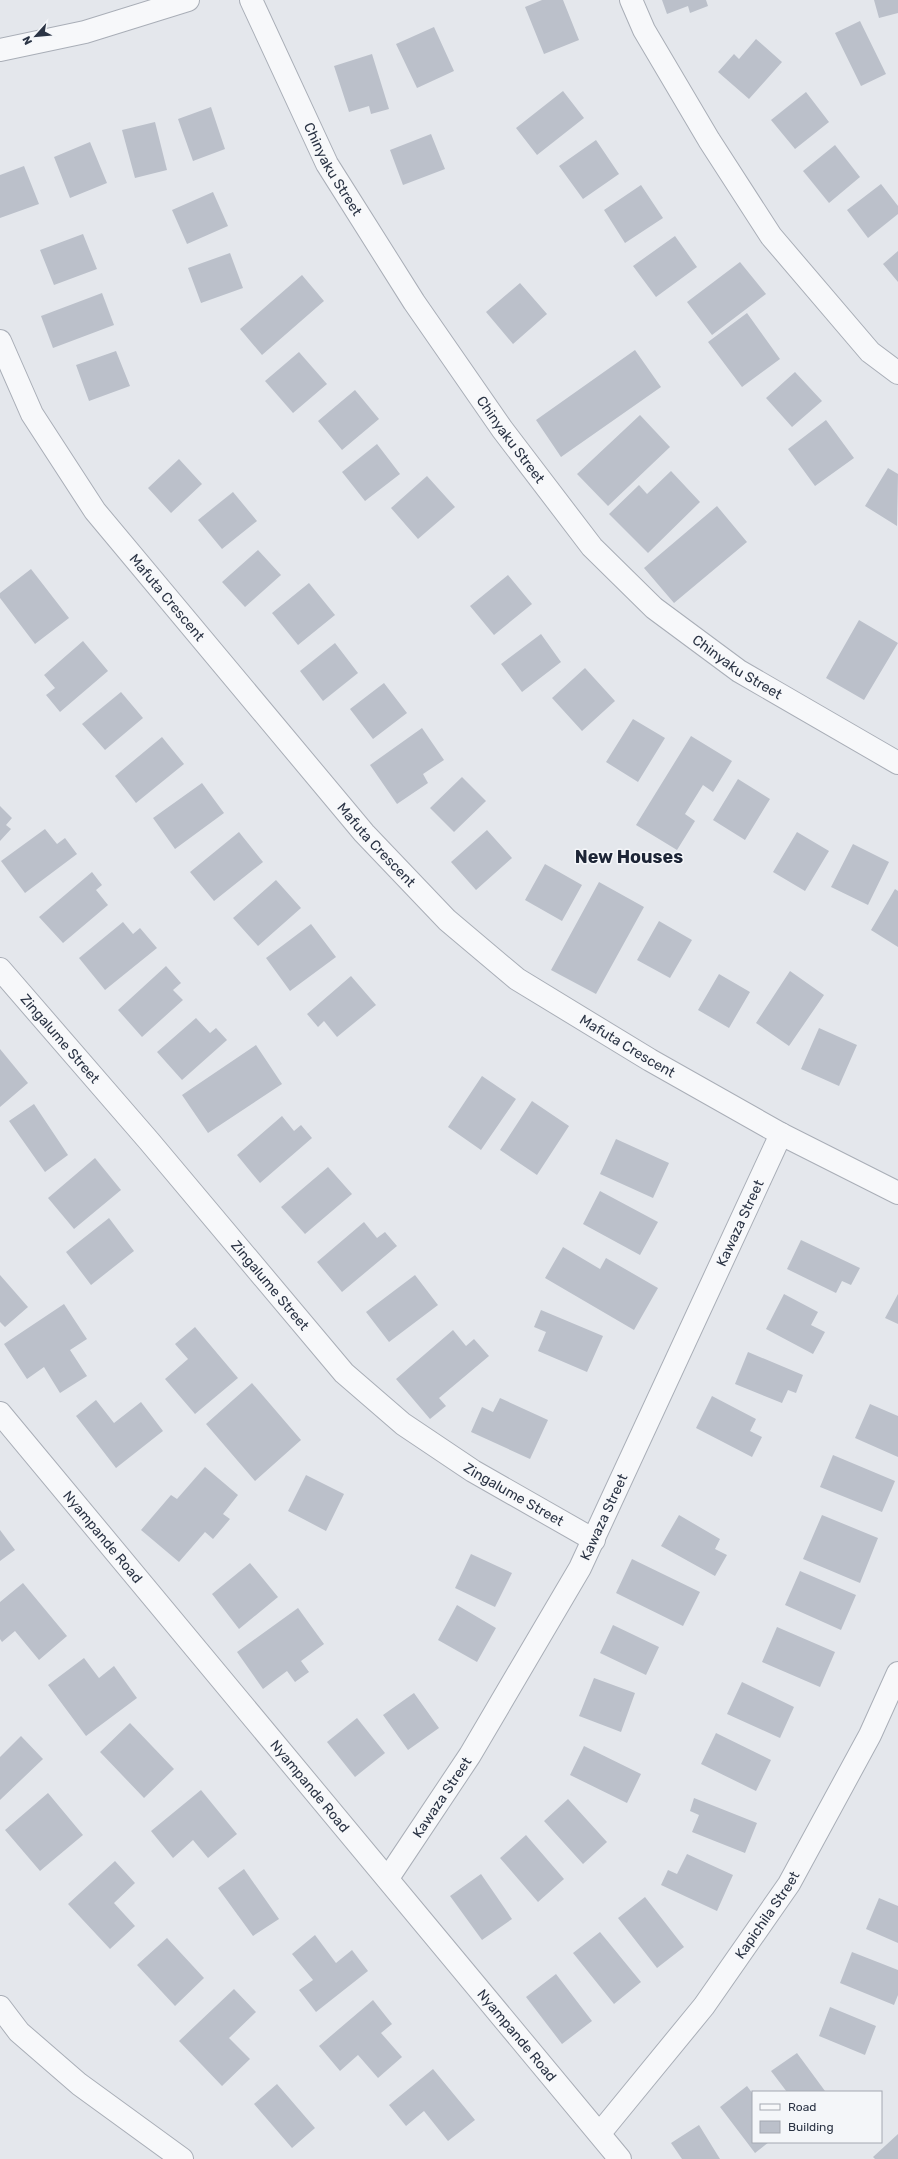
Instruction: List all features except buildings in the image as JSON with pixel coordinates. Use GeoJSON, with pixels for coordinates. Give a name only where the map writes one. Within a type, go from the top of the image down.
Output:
{"type":"FeatureCollection","features":[{"type":"Feature","properties":{"kind":"street"},"geometry":{"type":"LineString","coordinates":[[0,50],[85,32],[188,0]]}},
{"type":"Feature","properties":{"kind":"street","name":"Chinyaku Street"},"geometry":{"type":"LineString","coordinates":[[251,0],[327,164],[418,308],[502,429],[592,547],[654,608],[739,671],[898,763]]}},
{"type":"Feature","properties":{"kind":"street"},"geometry":{"type":"LineString","coordinates":[[631,0],[644,30],[704,133],[771,236],[870,352],[898,373]]}},
{"type":"Feature","properties":{"kind":"street","name":"Mafuta Crescent"},"geometry":{"type":"LineString","coordinates":[[0,341],[32,414],[94,511],[364,834],[447,920],[517,979],[650,1060],[781,1134],[898,1193]]}},
{"type":"Feature","properties":{"kind":"street","name":"Zingalume Street"},"geometry":{"type":"LineString","coordinates":[[0,969],[154,1147],[344,1373],[402,1424],[473,1471],[594,1540]]}},
{"type":"Feature","properties":{"kind":"street","name":"Kawaza Street"},"geometry":{"type":"LineString","coordinates":[[388,1878],[470,1755],[580,1568],[781,1134]]}},
{"type":"Feature","properties":{"kind":"street","name":"Nyampande Road"},"geometry":{"type":"LineString","coordinates":[[0,1413],[600,2133],[620,2159]]}},
{"type":"Feature","properties":{"kind":"street","name":"Kapichila Street"},"geometry":{"type":"LineString","coordinates":[[600,2133],[704,2006],[790,1884],[870,1735],[898,1673]]}},
{"type":"Feature","properties":{"kind":"street"},"geometry":{"type":"LineString","coordinates":[[0,2007],[19,2032],[79,2084],[182,2159]]}},
{"type":"Feature","properties":{"kind":"district","name":"New Houses"},"geometry":{"type":"Point","coordinates":[629,857]}}]}
